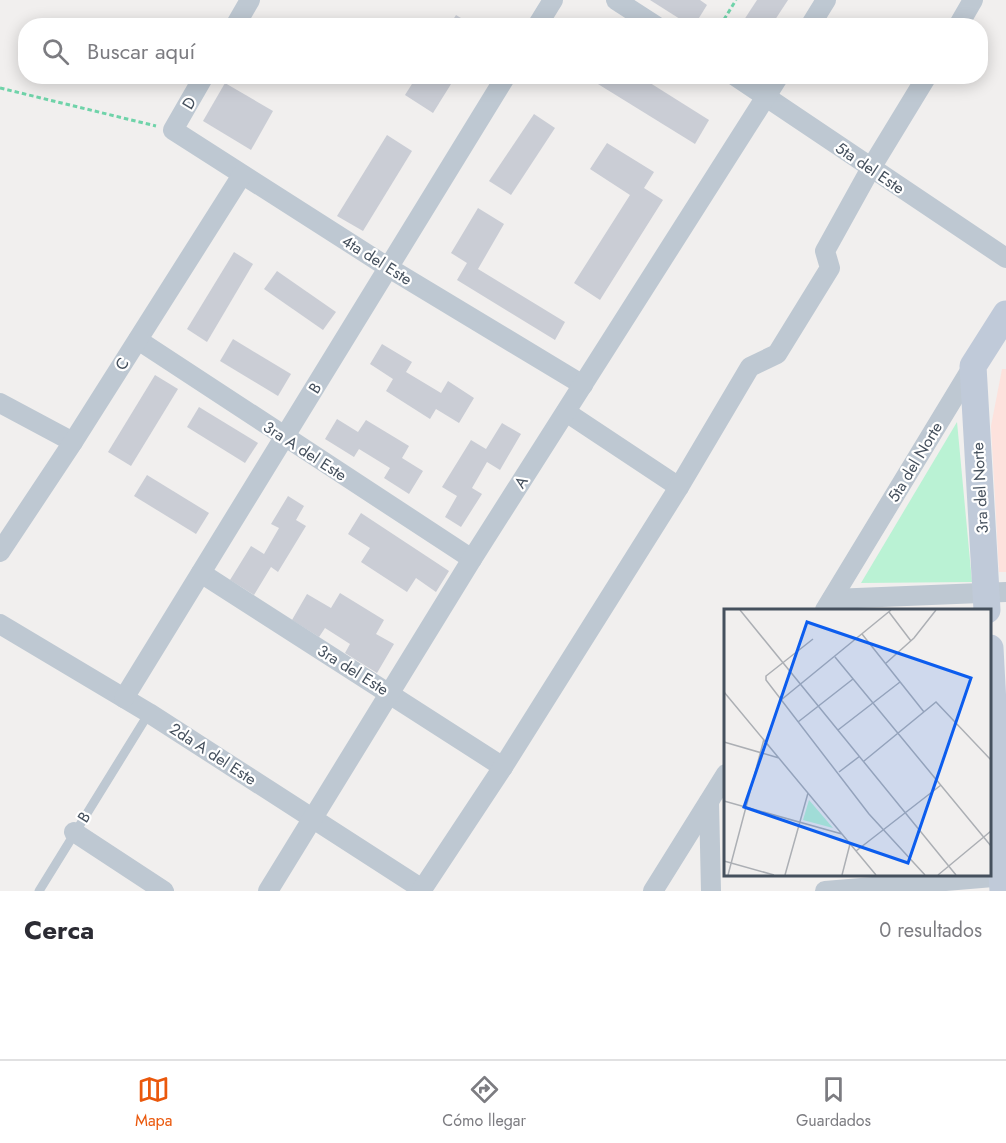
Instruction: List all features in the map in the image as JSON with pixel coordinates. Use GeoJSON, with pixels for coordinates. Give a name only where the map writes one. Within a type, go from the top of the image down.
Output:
{"type":"FeatureCollection","features":[{"type":"Feature","properties":{"kind":"street"},"geometry":{"type":"LineString","coordinates":[[240,18],[250,0]]}},
{"type":"Feature","properties":{"kind":"street"},"geometry":{"type":"LineString","coordinates":[[542,18],[553,0]]}},
{"type":"Feature","properties":{"kind":"street"},"geometry":{"type":"LineString","coordinates":[[616,0],[644,18]]}},
{"type":"Feature","properties":{"kind":"street"},"geometry":{"type":"LineString","coordinates":[[815,18],[826,0]]}},
{"type":"Feature","properties":{"kind":"street"},"geometry":{"type":"LineString","coordinates":[[963,18],[974,0]]}},
{"type":"Feature","properties":{"kind":"street","name":"D"},"geometry":{"type":"LineString","coordinates":[[173,130],[199,84]]}},
{"type":"Feature","properties":{"kind":"street","name":"B"},"geometry":{"type":"LineString","coordinates":[[124,698],[501,84]]}},
{"type":"Feature","properties":{"kind":"street","name":"5ta del Este"},"geometry":{"type":"LineString","coordinates":[[747,84],[1006,258]]}},
{"type":"Feature","properties":{"kind":"street","name":"A"},"geometry":{"type":"LineString","coordinates":[[268,891],[472,560],[774,84]]}},
{"type":"Feature","properties":{"kind":"street"},"geometry":{"type":"LineString","coordinates":[[422,890],[504,767],[679,487],[750,367],[777,354],[830,268],[825,251],[871,168],[922,84]]}},
{"type":"Feature","properties":{"kind":"street","name":"4ta del Este"},"geometry":{"type":"LineString","coordinates":[[173,130],[388,268],[583,385]]}},
{"type":"Feature","properties":{"kind":"street","name":"C"},"geometry":{"type":"LineString","coordinates":[[0,552],[73,442],[242,175]]}},
{"type":"Feature","properties":{"kind":"street","name":"5ta del Norte"},"geometry":{"type":"LineString","coordinates":[[829,605],[1006,314]]}},
{"type":"Feature","properties":{"kind":"street","name":"3ra A del Este"},"geometry":{"type":"LineString","coordinates":[[138,340],[472,560]]}},
{"type":"Feature","properties":{"kind":"street","name":"3ra del Norte"},"geometry":{"type":"LineString","coordinates":[[973,366],[993,599]]}},
{"type":"Feature","properties":{"kind":"street"},"geometry":{"type":"LineString","coordinates":[[0,403],[73,442]]}},
{"type":"Feature","properties":{"kind":"street"},"geometry":{"type":"LineString","coordinates":[[566,412],[679,487]]}},
{"type":"Feature","properties":{"kind":"street","name":"3ra del Este"},"geometry":{"type":"LineString","coordinates":[[201,573],[504,767]]}},
{"type":"Feature","properties":{"kind":"street"},"geometry":{"type":"LineString","coordinates":[[829,605],[993,599]]}},
{"type":"Feature","properties":{"kind":"street","name":"2da A del Este"},"geometry":{"type":"LineString","coordinates":[[0,624],[149,713],[422,890]]}},
{"type":"Feature","properties":{"kind":"street"},"geometry":{"type":"LineString","coordinates":[[825,891],[1004,881],[991,665]]}},
{"type":"Feature","properties":{"kind":"street"},"geometry":{"type":"LineString","coordinates":[[653,891],[724,777]]}},
{"type":"Feature","properties":{"kind":"street"},"geometry":{"type":"LineString","coordinates":[[709,802],[711,891]]}},
{"type":"Feature","properties":{"kind":"street"},"geometry":{"type":"LineString","coordinates":[[74,832],[164,891]]}},
{"type":"Feature","properties":{"kind":"lane","name":"B"},"geometry":{"type":"LineString","coordinates":[[39,891],[149,713]]}},
{"type":"Feature","properties":{"kind":"path"},"geometry":{"type":"LineString","coordinates":[[725,18],[736,0]]}},
{"type":"Feature","properties":{"kind":"path"},"geometry":{"type":"LineString","coordinates":[[0,88],[173,130]]}},
{"type":"Feature","properties":{"kind":"shaded area"},"geometry":{"type":"Polygon","coordinates":[[[1002,369],[1006,369],[1006,572],[999,572],[991,426],[1002,369]]]}},
{"type":"Feature","properties":{"kind":"green space"},"geometry":{"type":"Polygon","coordinates":[[[957,422],[972,582],[861,583],[957,422]]]}},
{"type":"Feature","properties":{"kind":"building"},"geometry":{"type":"Polygon","coordinates":[[[650,0],[700,0],[707,5],[699,18],[678,18],[650,0]]]}},
{"type":"Feature","properties":{"kind":"building"},"geometry":{"type":"Polygon","coordinates":[[[757,0],[788,0],[776,18],[745,18],[757,0]]]}},
{"type":"Feature","properties":{"kind":"building"},"geometry":{"type":"Polygon","coordinates":[[[224,84],[273,111],[251,150],[203,121],[224,84]]]}},
{"type":"Feature","properties":{"kind":"building"},"geometry":{"type":"Polygon","coordinates":[[[412,84],[451,84],[433,113],[405,95],[412,84]]]}},
{"type":"Feature","properties":{"kind":"building"},"geometry":{"type":"Polygon","coordinates":[[[598,84],[652,84],[709,120],[695,144],[598,84]]]}},
{"type":"Feature","properties":{"kind":"building"},"geometry":{"type":"Polygon","coordinates":[[[534,114],[555,128],[511,195],[489,181],[534,114]]]}},
{"type":"Feature","properties":{"kind":"building"},"geometry":{"type":"Polygon","coordinates":[[[387,135],[412,151],[363,231],[337,216],[387,135]]]}},
{"type":"Feature","properties":{"kind":"building"},"geometry":{"type":"Polygon","coordinates":[[[607,143],[654,172],[644,188],[663,200],[600,300],[574,283],[630,195],[590,169],[607,143]]]}},
{"type":"Feature","properties":{"kind":"building"},"geometry":{"type":"Polygon","coordinates":[[[478,208],[504,224],[478,269],[565,322],[555,340],[457,280],[467,263],[451,253],[478,208]]]}},
{"type":"Feature","properties":{"kind":"building"},"geometry":{"type":"Polygon","coordinates":[[[234,252],[253,264],[207,342],[187,329],[234,252]]]}},
{"type":"Feature","properties":{"kind":"building"},"geometry":{"type":"Polygon","coordinates":[[[277,271],[336,312],[323,330],[264,289],[277,271]]]}},
{"type":"Feature","properties":{"kind":"building"},"geometry":{"type":"Polygon","coordinates":[[[233,339],[291,374],[278,396],[220,361],[233,339]]]}},
{"type":"Feature","properties":{"kind":"building"},"geometry":{"type":"Polygon","coordinates":[[[382,344],[412,362],[406,372],[441,393],[448,381],[474,398],[459,423],[436,409],[430,419],[386,391],[393,379],[370,364],[382,344]]]}},
{"type":"Feature","properties":{"kind":"building"},"geometry":{"type":"Polygon","coordinates":[[[155,375],[178,389],[131,466],[108,452],[155,375]]]}},
{"type":"Feature","properties":{"kind":"building"},"geometry":{"type":"Polygon","coordinates":[[[199,407],[258,443],[245,463],[187,427],[199,407]]]}},
{"type":"Feature","properties":{"kind":"building"},"geometry":{"type":"Polygon","coordinates":[[[337,419],[358,432],[366,420],[409,446],[402,458],[423,471],[409,494],[384,478],[390,468],[359,449],[354,457],[325,439],[337,419]]]}},
{"type":"Feature","properties":{"kind":"building"},"geometry":{"type":"Polygon","coordinates":[[[502,423],[521,434],[500,470],[487,462],[472,488],[482,494],[461,527],[445,517],[457,496],[442,487],[471,440],[486,449],[502,423]]]}},
{"type":"Feature","properties":{"kind":"building"},"geometry":{"type":"Polygon","coordinates":[[[147,475],[209,513],[196,534],[134,496],[147,475]]]}},
{"type":"Feature","properties":{"kind":"building"},"geometry":{"type":"Polygon","coordinates":[[[288,496],[304,506],[296,520],[306,526],[278,572],[271,567],[254,595],[230,580],[251,546],[264,554],[279,528],[271,524],[288,496]]]}},
{"type":"Feature","properties":{"kind":"building"},"geometry":{"type":"Polygon","coordinates":[[[361,513],[449,571],[436,592],[416,578],[407,592],[361,562],[370,548],[348,534],[361,513]]]}},
{"type":"Feature","properties":{"kind":"building"},"geometry":{"type":"Polygon","coordinates":[[[340,593],[384,620],[376,634],[394,644],[377,673],[345,653],[350,644],[325,628],[319,637],[292,620],[307,594],[331,608],[340,593]]]}}]}
